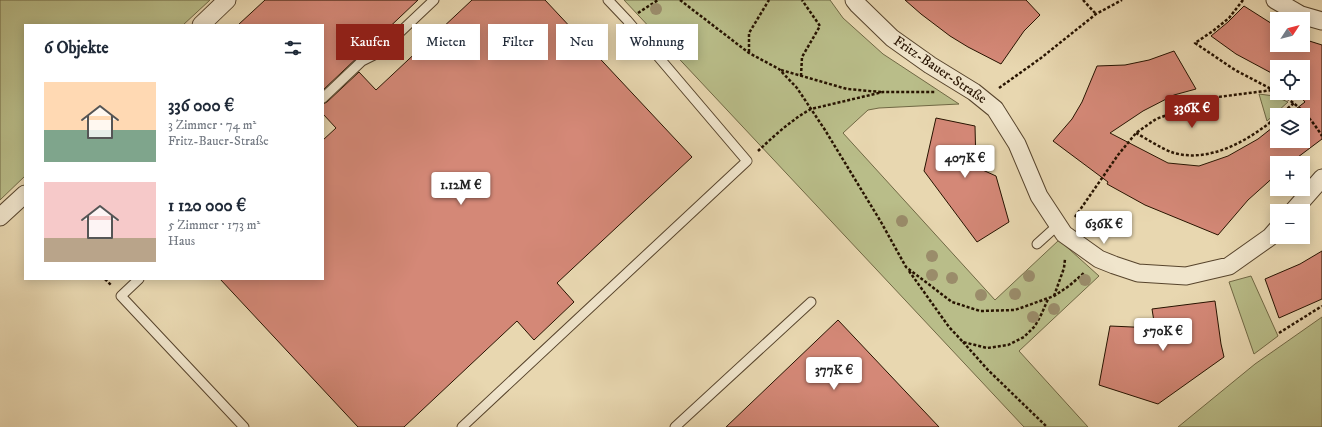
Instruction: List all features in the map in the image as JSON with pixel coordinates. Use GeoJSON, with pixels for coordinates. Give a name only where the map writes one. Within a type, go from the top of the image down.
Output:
{"type":"FeatureCollection","features":[{"type":"Feature","properties":{"kind":"street"},"geometry":{"type":"LineString","coordinates":[[202,24],[227,0]]}},
{"type":"Feature","properties":{"kind":"street","name":"Fritz-Bauer-Straße"},"geometry":{"type":"LineString","coordinates":[[854,0],[892,38],[930,65],[974,92],[995,108],[1017,144],[1039,196],[1064,232],[1099,259],[1138,272],[1186,276],[1229,266],[1270,237]]}},
{"type":"Feature","properties":{"kind":"street"},"geometry":{"type":"LineString","coordinates":[[1275,0],[1301,15],[1322,21]]}},
{"type":"Feature","properties":{"kind":"street"},"geometry":{"type":"LineString","coordinates":[[1299,204],[1322,178]]}},
{"type":"Feature","properties":{"kind":"street"},"geometry":{"type":"LineString","coordinates":[[0,217],[24,195]]}},
{"type":"Feature","properties":{"kind":"lane"},"geometry":{"type":"LineString","coordinates":[[324,97],[362,62],[378,53],[434,0]]}},
{"type":"Feature","properties":{"kind":"lane"},"geometry":{"type":"LineString","coordinates":[[462,427],[747,161],[627,20],[608,0]]}},
{"type":"Feature","properties":{"kind":"lane"},"geometry":{"type":"LineString","coordinates":[[1037,244],[1064,232]]}},
{"type":"Feature","properties":{"kind":"lane"},"geometry":{"type":"LineString","coordinates":[[138,280],[121,296],[244,427]]}},
{"type":"Feature","properties":{"kind":"lane"},"geometry":{"type":"LineString","coordinates":[[675,427],[811,302]]}},
{"type":"Feature","properties":{"kind":"path"},"geometry":{"type":"LineString","coordinates":[[627,20],[658,0]]}},
{"type":"Feature","properties":{"kind":"path"},"geometry":{"type":"LineString","coordinates":[[680,0],[749,53],[779,69],[847,89],[883,92],[936,92]]}},
{"type":"Feature","properties":{"kind":"path"},"geometry":{"type":"LineString","coordinates":[[749,53],[749,33],[769,0]]}},
{"type":"Feature","properties":{"kind":"path"},"geometry":{"type":"LineString","coordinates":[[801,76],[802,57],[820,26],[802,0]]}},
{"type":"Feature","properties":{"kind":"path"},"geometry":{"type":"LineString","coordinates":[[1083,0],[1096,14]]}},
{"type":"Feature","properties":{"kind":"path"},"geometry":{"type":"LineString","coordinates":[[983,99],[1041,58],[1096,14],[1122,0]]}},
{"type":"Feature","properties":{"kind":"path"},"geometry":{"type":"LineString","coordinates":[[1243,0],[1229,18],[1195,43],[1235,70],[1270,88]]}},
{"type":"Feature","properties":{"kind":"path"},"geometry":{"type":"LineString","coordinates":[[779,69],[797,88],[811,109],[882,222],[906,267],[949,327],[988,370],[1047,427]]}},
{"type":"Feature","properties":{"kind":"path"},"geometry":{"type":"LineString","coordinates":[[1054,296],[1064,268],[1064,232],[1118,155],[1136,133],[1156,119],[1218,97],[1270,90]]}},
{"type":"Feature","properties":{"kind":"path"},"geometry":{"type":"LineString","coordinates":[[747,161],[801,114],[811,109],[883,92]]}},
{"type":"Feature","properties":{"kind":"path"},"geometry":{"type":"LineString","coordinates":[[1289,100],[1306,114],[1322,136]]}},
{"type":"Feature","properties":{"kind":"path"},"geometry":{"type":"LineString","coordinates":[[1288,108],[1294,103]]}},
{"type":"Feature","properties":{"kind":"path"},"geometry":{"type":"LineString","coordinates":[[1136,133],[1173,152],[1196,156],[1223,150],[1253,134],[1270,122]]}},
{"type":"Feature","properties":{"kind":"path"},"geometry":{"type":"LineString","coordinates":[[906,267],[952,302],[980,311],[1015,310],[1054,296],[1069,286],[1099,259]]}},
{"type":"Feature","properties":{"kind":"path"},"geometry":{"type":"LineString","coordinates":[[963,342],[987,348],[1008,345],[1024,337],[1035,326],[1048,299]]}},
{"type":"Feature","properties":{"kind":"path"},"geometry":{"type":"LineString","coordinates":[[1279,333],[1322,306]]}},
{"type":"Feature","properties":{"kind":"green space"},"geometry":{"type":"Polygon","coordinates":[[[0,0],[210,0],[184,24],[24,24],[24,177],[0,200],[0,0]]]}},
{"type":"Feature","properties":{"kind":"green space"},"geometry":{"type":"Polygon","coordinates":[[[624,0],[830,0],[843,18],[883,54],[959,104],[879,108],[868,110],[843,133],[995,300],[1059,240],[1099,276],[1019,351],[1088,427],[1024,427],[680,60],[698,60],[698,24],[646,24],[624,0]]]}},
{"type":"Feature","properties":{"kind":"green space"},"geometry":{"type":"Polygon","coordinates":[[[1259,94],[1270,95],[1270,100],[1283,100],[1288,102],[1281,108],[1270,108],[1270,118],[1267,121],[1259,94]]]}},
{"type":"Feature","properties":{"kind":"green space"},"geometry":{"type":"Polygon","coordinates":[[[1251,276],[1278,336],[1254,354],[1229,282],[1251,276]]]}},
{"type":"Feature","properties":{"kind":"green space"},"geometry":{"type":"Polygon","coordinates":[[[1322,317],[1322,427],[1178,427],[1255,364],[1322,317]]]}},
{"type":"Feature","properties":{"kind":"building"},"geometry":{"type":"Polygon","coordinates":[[[265,0],[418,0],[393,24],[336,24],[336,60],[355,60],[324,89],[324,24],[239,24],[265,0]]]}},
{"type":"Feature","properties":{"kind":"building"},"geometry":{"type":"Polygon","coordinates":[[[472,0],[545,0],[567,24],[556,24],[556,60],[601,60],[692,157],[557,283],[574,302],[534,340],[517,321],[404,427],[358,427],[221,280],[324,280],[324,139],[336,128],[324,115],[324,104],[359,72],[376,90],[412,56],[412,60],[480,60],[480,24],[446,24],[472,0]]]}},
{"type":"Feature","properties":{"kind":"building"},"geometry":{"type":"Polygon","coordinates":[[[905,0],[1026,0],[1040,15],[1024,31],[1001,64],[950,36],[905,0]]]}},
{"type":"Feature","properties":{"kind":"building"},"geometry":{"type":"Polygon","coordinates":[[[1244,6],[1270,23],[1270,52],[1310,52],[1310,41],[1322,45],[1322,139],[1310,148],[1310,108],[1297,108],[1305,102],[1303,100],[1310,100],[1310,60],[1270,60],[1270,72],[1236,54],[1211,36],[1244,6]]]}},
{"type":"Feature","properties":{"kind":"building"},"geometry":{"type":"Polygon","coordinates":[[[1174,51],[1196,89],[1174,95],[1143,111],[1110,133],[1168,163],[1199,166],[1228,156],[1258,139],[1270,130],[1270,148],[1310,148],[1299,156],[1270,156],[1270,180],[1248,200],[1218,235],[1145,205],[1107,184],[1108,182],[1053,141],[1072,119],[1082,102],[1097,66],[1125,65],[1149,60],[1174,51]]]}},
{"type":"Feature","properties":{"kind":"building"},"geometry":{"type":"Polygon","coordinates":[[[936,118],[975,126],[976,167],[996,176],[1009,222],[977,242],[924,171],[936,118]]]}},
{"type":"Feature","properties":{"kind":"building"},"geometry":{"type":"Polygon","coordinates":[[[1322,251],[1322,299],[1279,318],[1265,279],[1300,264],[1322,251]]]}},
{"type":"Feature","properties":{"kind":"building"},"geometry":{"type":"Polygon","coordinates":[[[1215,301],[1224,357],[1158,404],[1099,385],[1110,326],[1155,328],[1152,309],[1215,301]]]}},
{"type":"Feature","properties":{"kind":"building"},"geometry":{"type":"Polygon","coordinates":[[[838,320],[939,427],[726,427],[838,320]]]}}]}
